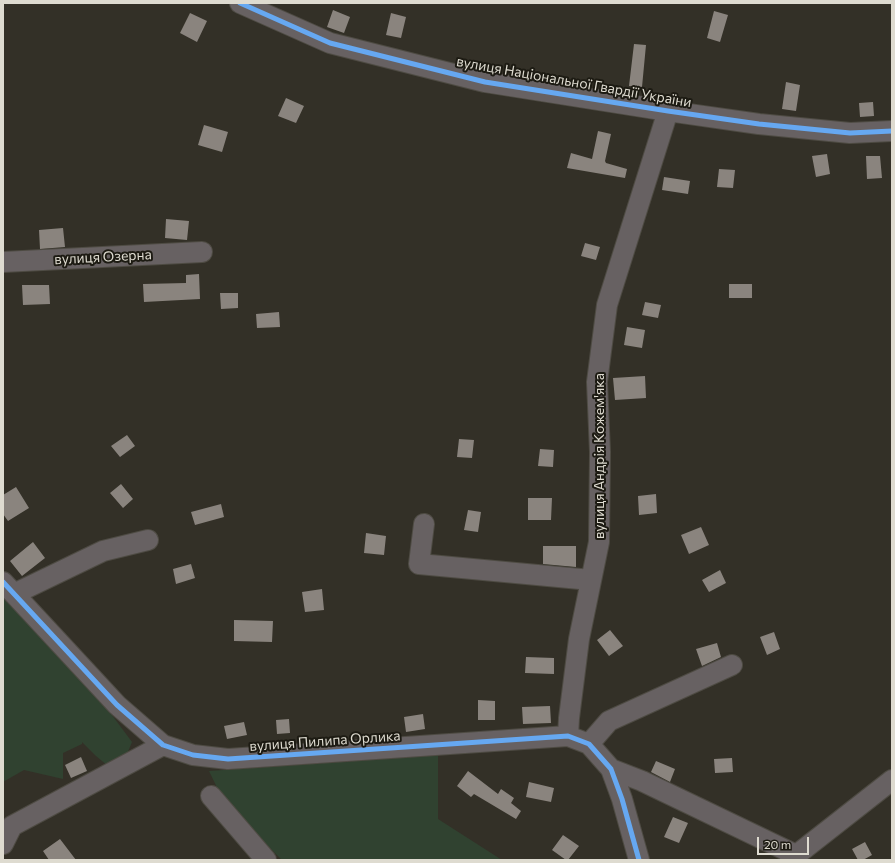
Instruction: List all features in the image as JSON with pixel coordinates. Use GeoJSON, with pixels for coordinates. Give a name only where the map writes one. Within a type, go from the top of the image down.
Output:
{"type":"FeatureCollection","features":[{"type":"Feature","properties":{"kind":"street","name":"вулиця Національної Гвардії України"},"geometry":{"type":"LineString","coordinates":[[240,3],[330,43],[485,82],[759,124],[850,132],[892,131]]}},
{"type":"Feature","properties":{"kind":"street","name":"вулиця Андрія Кожем'яка"},"geometry":{"type":"LineString","coordinates":[[568,736],[579,639],[600,542],[600,452],[597,382],[607,305],[668,111]]}},
{"type":"Feature","properties":{"kind":"street","name":"вулиця Озерна"},"geometry":{"type":"LineString","coordinates":[[3,262],[202,252]]}},
{"type":"Feature","properties":{"kind":"street"},"geometry":{"type":"LineString","coordinates":[[424,524],[419,564],[591,580]]}},
{"type":"Feature","properties":{"kind":"street"},"geometry":{"type":"LineString","coordinates":[[8,588],[103,551],[148,540]]}},
{"type":"Feature","properties":{"kind":"street","name":"вулиця Пилипа Орлика"},"geometry":{"type":"LineString","coordinates":[[8,588],[117,705],[162,745],[193,755],[228,759],[568,736],[589,744],[611,769],[622,799],[639,860]]}},
{"type":"Feature","properties":{"kind":"street"},"geometry":{"type":"LineString","coordinates":[[589,744],[609,721],[732,665]]}},
{"type":"Feature","properties":{"kind":"street"},"geometry":{"type":"LineString","coordinates":[[3,844],[12,826],[162,745]]}},
{"type":"Feature","properties":{"kind":"street"},"geometry":{"type":"LineString","coordinates":[[611,769],[642,781],[793,857],[892,780]]}},
{"type":"Feature","properties":{"kind":"street"},"geometry":{"type":"LineString","coordinates":[[211,796],[266,860]]}},
{"type":"Feature","properties":{"kind":"green space"},"geometry":{"type":"Polygon","coordinates":[[[3,590],[87,683],[85,686],[100,699],[132,742],[125,759],[108,766],[82,742],[82,744],[63,753],[63,779],[24,770],[3,782],[3,590]]]}},
{"type":"Feature","properties":{"kind":"green space"},"geometry":{"type":"Polygon","coordinates":[[[438,755],[438,819],[502,860],[282,860],[224,802],[209,771],[438,755]]]}},
{"type":"Feature","properties":{"kind":"building"},"geometry":{"type":"Polygon","coordinates":[[[333,10],[350,17],[344,33],[327,27],[333,10]]]}},
{"type":"Feature","properties":{"kind":"building"},"geometry":{"type":"Polygon","coordinates":[[[714,11],[728,15],[720,42],[707,38],[714,11]]]}},
{"type":"Feature","properties":{"kind":"building"},"geometry":{"type":"Polygon","coordinates":[[[190,13],[207,21],[197,42],[180,33],[190,13]]]}},
{"type":"Feature","properties":{"kind":"building"},"geometry":{"type":"Polygon","coordinates":[[[391,13],[406,17],[401,38],[386,35],[391,13]]]}},
{"type":"Feature","properties":{"kind":"building"},"geometry":{"type":"Polygon","coordinates":[[[634,44],[646,45],[642,87],[629,86],[634,44]]]}},
{"type":"Feature","properties":{"kind":"building"},"geometry":{"type":"Polygon","coordinates":[[[786,82],[800,85],[796,111],[782,109],[786,82]]]}},
{"type":"Feature","properties":{"kind":"building"},"geometry":{"type":"Polygon","coordinates":[[[286,98],[304,106],[296,123],[278,116],[286,98]]]}},
{"type":"Feature","properties":{"kind":"building"},"geometry":{"type":"Polygon","coordinates":[[[873,102],[874,116],[860,117],[859,103],[873,102]]]}},
{"type":"Feature","properties":{"kind":"building"},"geometry":{"type":"Polygon","coordinates":[[[204,125],[228,132],[222,152],[198,145],[204,125]]]}},
{"type":"Feature","properties":{"kind":"building"},"geometry":{"type":"Polygon","coordinates":[[[598,131],[611,134],[605,161],[606,163],[627,169],[625,178],[567,168],[571,153],[592,159],[598,131]]]}},
{"type":"Feature","properties":{"kind":"building"},"geometry":{"type":"Polygon","coordinates":[[[827,154],[830,174],[816,177],[812,156],[827,154]]]}},
{"type":"Feature","properties":{"kind":"building"},"geometry":{"type":"Polygon","coordinates":[[[866,156],[880,156],[882,178],[867,179],[866,156]]]}},
{"type":"Feature","properties":{"kind":"building"},"geometry":{"type":"Polygon","coordinates":[[[719,169],[735,170],[733,188],[717,187],[719,169]]]}},
{"type":"Feature","properties":{"kind":"building"},"geometry":{"type":"Polygon","coordinates":[[[664,177],[690,181],[688,194],[662,190],[664,177]]]}},
{"type":"Feature","properties":{"kind":"building"},"geometry":{"type":"Polygon","coordinates":[[[166,219],[189,221],[187,240],[165,238],[166,219]]]}},
{"type":"Feature","properties":{"kind":"building"},"geometry":{"type":"Polygon","coordinates":[[[63,228],[65,247],[40,249],[39,230],[63,228]]]}},
{"type":"Feature","properties":{"kind":"building"},"geometry":{"type":"Polygon","coordinates":[[[585,243],[600,247],[596,260],[581,256],[585,243]]]}},
{"type":"Feature","properties":{"kind":"building"},"geometry":{"type":"Polygon","coordinates":[[[199,274],[200,299],[144,302],[143,284],[186,283],[186,275],[199,274]]]}},
{"type":"Feature","properties":{"kind":"building"},"geometry":{"type":"Polygon","coordinates":[[[729,284],[752,284],[752,298],[729,298],[729,284]]]}},
{"type":"Feature","properties":{"kind":"building"},"geometry":{"type":"Polygon","coordinates":[[[22,285],[49,285],[50,304],[23,305],[22,285]]]}},
{"type":"Feature","properties":{"kind":"building"},"geometry":{"type":"Polygon","coordinates":[[[220,293],[238,293],[238,308],[221,309],[220,293]]]}},
{"type":"Feature","properties":{"kind":"building"},"geometry":{"type":"Polygon","coordinates":[[[645,302],[661,305],[658,318],[642,315],[645,302]]]}},
{"type":"Feature","properties":{"kind":"building"},"geometry":{"type":"Polygon","coordinates":[[[279,312],[280,327],[257,328],[256,314],[279,312]]]}},
{"type":"Feature","properties":{"kind":"building"},"geometry":{"type":"Polygon","coordinates":[[[627,327],[645,330],[642,348],[624,345],[627,327]]]}},
{"type":"Feature","properties":{"kind":"building"},"geometry":{"type":"Polygon","coordinates":[[[645,376],[646,398],[615,400],[613,378],[645,376]]]}},
{"type":"Feature","properties":{"kind":"building"},"geometry":{"type":"Polygon","coordinates":[[[127,435],[135,446],[120,457],[111,446],[127,435]]]}},
{"type":"Feature","properties":{"kind":"building"},"geometry":{"type":"Polygon","coordinates":[[[459,439],[474,440],[472,458],[457,457],[459,439]]]}},
{"type":"Feature","properties":{"kind":"building"},"geometry":{"type":"Polygon","coordinates":[[[540,449],[554,450],[553,467],[538,466],[540,449]]]}},
{"type":"Feature","properties":{"kind":"building"},"geometry":{"type":"Polygon","coordinates":[[[121,484],[133,499],[123,508],[110,493],[121,484]]]}},
{"type":"Feature","properties":{"kind":"building"},"geometry":{"type":"Polygon","coordinates":[[[16,487],[29,508],[8,521],[3,514],[3,495],[16,487]]]}},
{"type":"Feature","properties":{"kind":"building"},"geometry":{"type":"Polygon","coordinates":[[[656,494],[657,513],[639,515],[638,496],[656,494]]]}},
{"type":"Feature","properties":{"kind":"building"},"geometry":{"type":"Polygon","coordinates":[[[528,498],[552,498],[551,520],[528,520],[528,498]]]}},
{"type":"Feature","properties":{"kind":"building"},"geometry":{"type":"Polygon","coordinates":[[[221,504],[224,517],[195,525],[191,512],[221,504]]]}},
{"type":"Feature","properties":{"kind":"building"},"geometry":{"type":"Polygon","coordinates":[[[468,510],[481,512],[478,532],[464,530],[468,510]]]}},
{"type":"Feature","properties":{"kind":"building"},"geometry":{"type":"Polygon","coordinates":[[[701,527],[709,545],[689,554],[681,535],[701,527]]]}},
{"type":"Feature","properties":{"kind":"building"},"geometry":{"type":"Polygon","coordinates":[[[366,533],[386,536],[384,555],[364,553],[366,533]]]}},
{"type":"Feature","properties":{"kind":"building"},"geometry":{"type":"Polygon","coordinates":[[[33,542],[45,558],[22,576],[10,561],[33,542]]]}},
{"type":"Feature","properties":{"kind":"building"},"geometry":{"type":"Polygon","coordinates":[[[543,546],[576,546],[576,567],[543,564],[543,546]]]}},
{"type":"Feature","properties":{"kind":"building"},"geometry":{"type":"Polygon","coordinates":[[[191,564],[195,578],[176,584],[173,569],[191,564]]]}},
{"type":"Feature","properties":{"kind":"building"},"geometry":{"type":"Polygon","coordinates":[[[720,570],[726,583],[709,592],[702,580],[720,570]]]}},
{"type":"Feature","properties":{"kind":"building"},"geometry":{"type":"Polygon","coordinates":[[[322,589],[324,610],[305,612],[302,592],[322,589]]]}},
{"type":"Feature","properties":{"kind":"building"},"geometry":{"type":"Polygon","coordinates":[[[234,620],[273,621],[272,642],[234,641],[234,620]]]}},
{"type":"Feature","properties":{"kind":"building"},"geometry":{"type":"Polygon","coordinates":[[[610,630],[623,646],[609,656],[597,640],[610,630]]]}},
{"type":"Feature","properties":{"kind":"building"},"geometry":{"type":"Polygon","coordinates":[[[774,632],[780,649],[767,655],[760,637],[774,632]]]}},
{"type":"Feature","properties":{"kind":"building"},"geometry":{"type":"Polygon","coordinates":[[[717,643],[721,657],[702,666],[696,649],[717,643]]]}},
{"type":"Feature","properties":{"kind":"building"},"geometry":{"type":"Polygon","coordinates":[[[526,657],[554,658],[554,674],[525,673],[526,657]]]}},
{"type":"Feature","properties":{"kind":"building"},"geometry":{"type":"Polygon","coordinates":[[[478,700],[495,701],[495,720],[478,720],[478,700]]]}},
{"type":"Feature","properties":{"kind":"building"},"geometry":{"type":"Polygon","coordinates":[[[550,706],[551,723],[523,724],[522,707],[550,706]]]}},
{"type":"Feature","properties":{"kind":"building"},"geometry":{"type":"Polygon","coordinates":[[[423,714],[425,729],[406,732],[404,717],[423,714]]]}},
{"type":"Feature","properties":{"kind":"building"},"geometry":{"type":"Polygon","coordinates":[[[289,719],[290,733],[277,734],[276,720],[289,719]]]}},
{"type":"Feature","properties":{"kind":"building"},"geometry":{"type":"Polygon","coordinates":[[[244,722],[247,735],[227,739],[224,726],[244,722]]]}},
{"type":"Feature","properties":{"kind":"building"},"geometry":{"type":"Polygon","coordinates":[[[81,757],[87,771],[71,778],[65,765],[81,757]]]}},
{"type":"Feature","properties":{"kind":"building"},"geometry":{"type":"Polygon","coordinates":[[[732,758],[733,772],[715,773],[714,759],[732,758]]]}},
{"type":"Feature","properties":{"kind":"building"},"geometry":{"type":"Polygon","coordinates":[[[656,761],[675,769],[670,782],[651,772],[656,761]]]}},
{"type":"Feature","properties":{"kind":"building"},"geometry":{"type":"Polygon","coordinates":[[[468,771],[498,794],[501,789],[514,798],[511,803],[521,811],[516,819],[474,794],[471,797],[457,786],[468,771]]]}},
{"type":"Feature","properties":{"kind":"building"},"geometry":{"type":"Polygon","coordinates":[[[529,782],[554,788],[551,802],[526,797],[529,782]]]}},
{"type":"Feature","properties":{"kind":"building"},"geometry":{"type":"Polygon","coordinates":[[[673,817],[688,823],[679,843],[664,837],[673,817]]]}},
{"type":"Feature","properties":{"kind":"building"},"geometry":{"type":"Polygon","coordinates":[[[563,835],[579,846],[568,860],[552,850],[563,835]]]}},
{"type":"Feature","properties":{"kind":"building"},"geometry":{"type":"Polygon","coordinates":[[[60,839],[76,860],[49,860],[43,851],[60,839]]]}},
{"type":"Feature","properties":{"kind":"building"},"geometry":{"type":"Polygon","coordinates":[[[865,842],[872,855],[863,860],[858,860],[852,849],[865,842]]]}},
{"type":"Feature","properties":{"kind":"cycle path"},"geometry":{"type":"LineString","coordinates":[[240,3],[330,43],[485,82],[759,124],[850,133],[892,131]]}},
{"type":"Feature","properties":{"kind":"cycle path"},"geometry":{"type":"LineString","coordinates":[[3,582],[117,705],[163,745],[193,755],[228,759],[568,736],[589,744],[611,769],[622,799],[639,860]]}}]}
